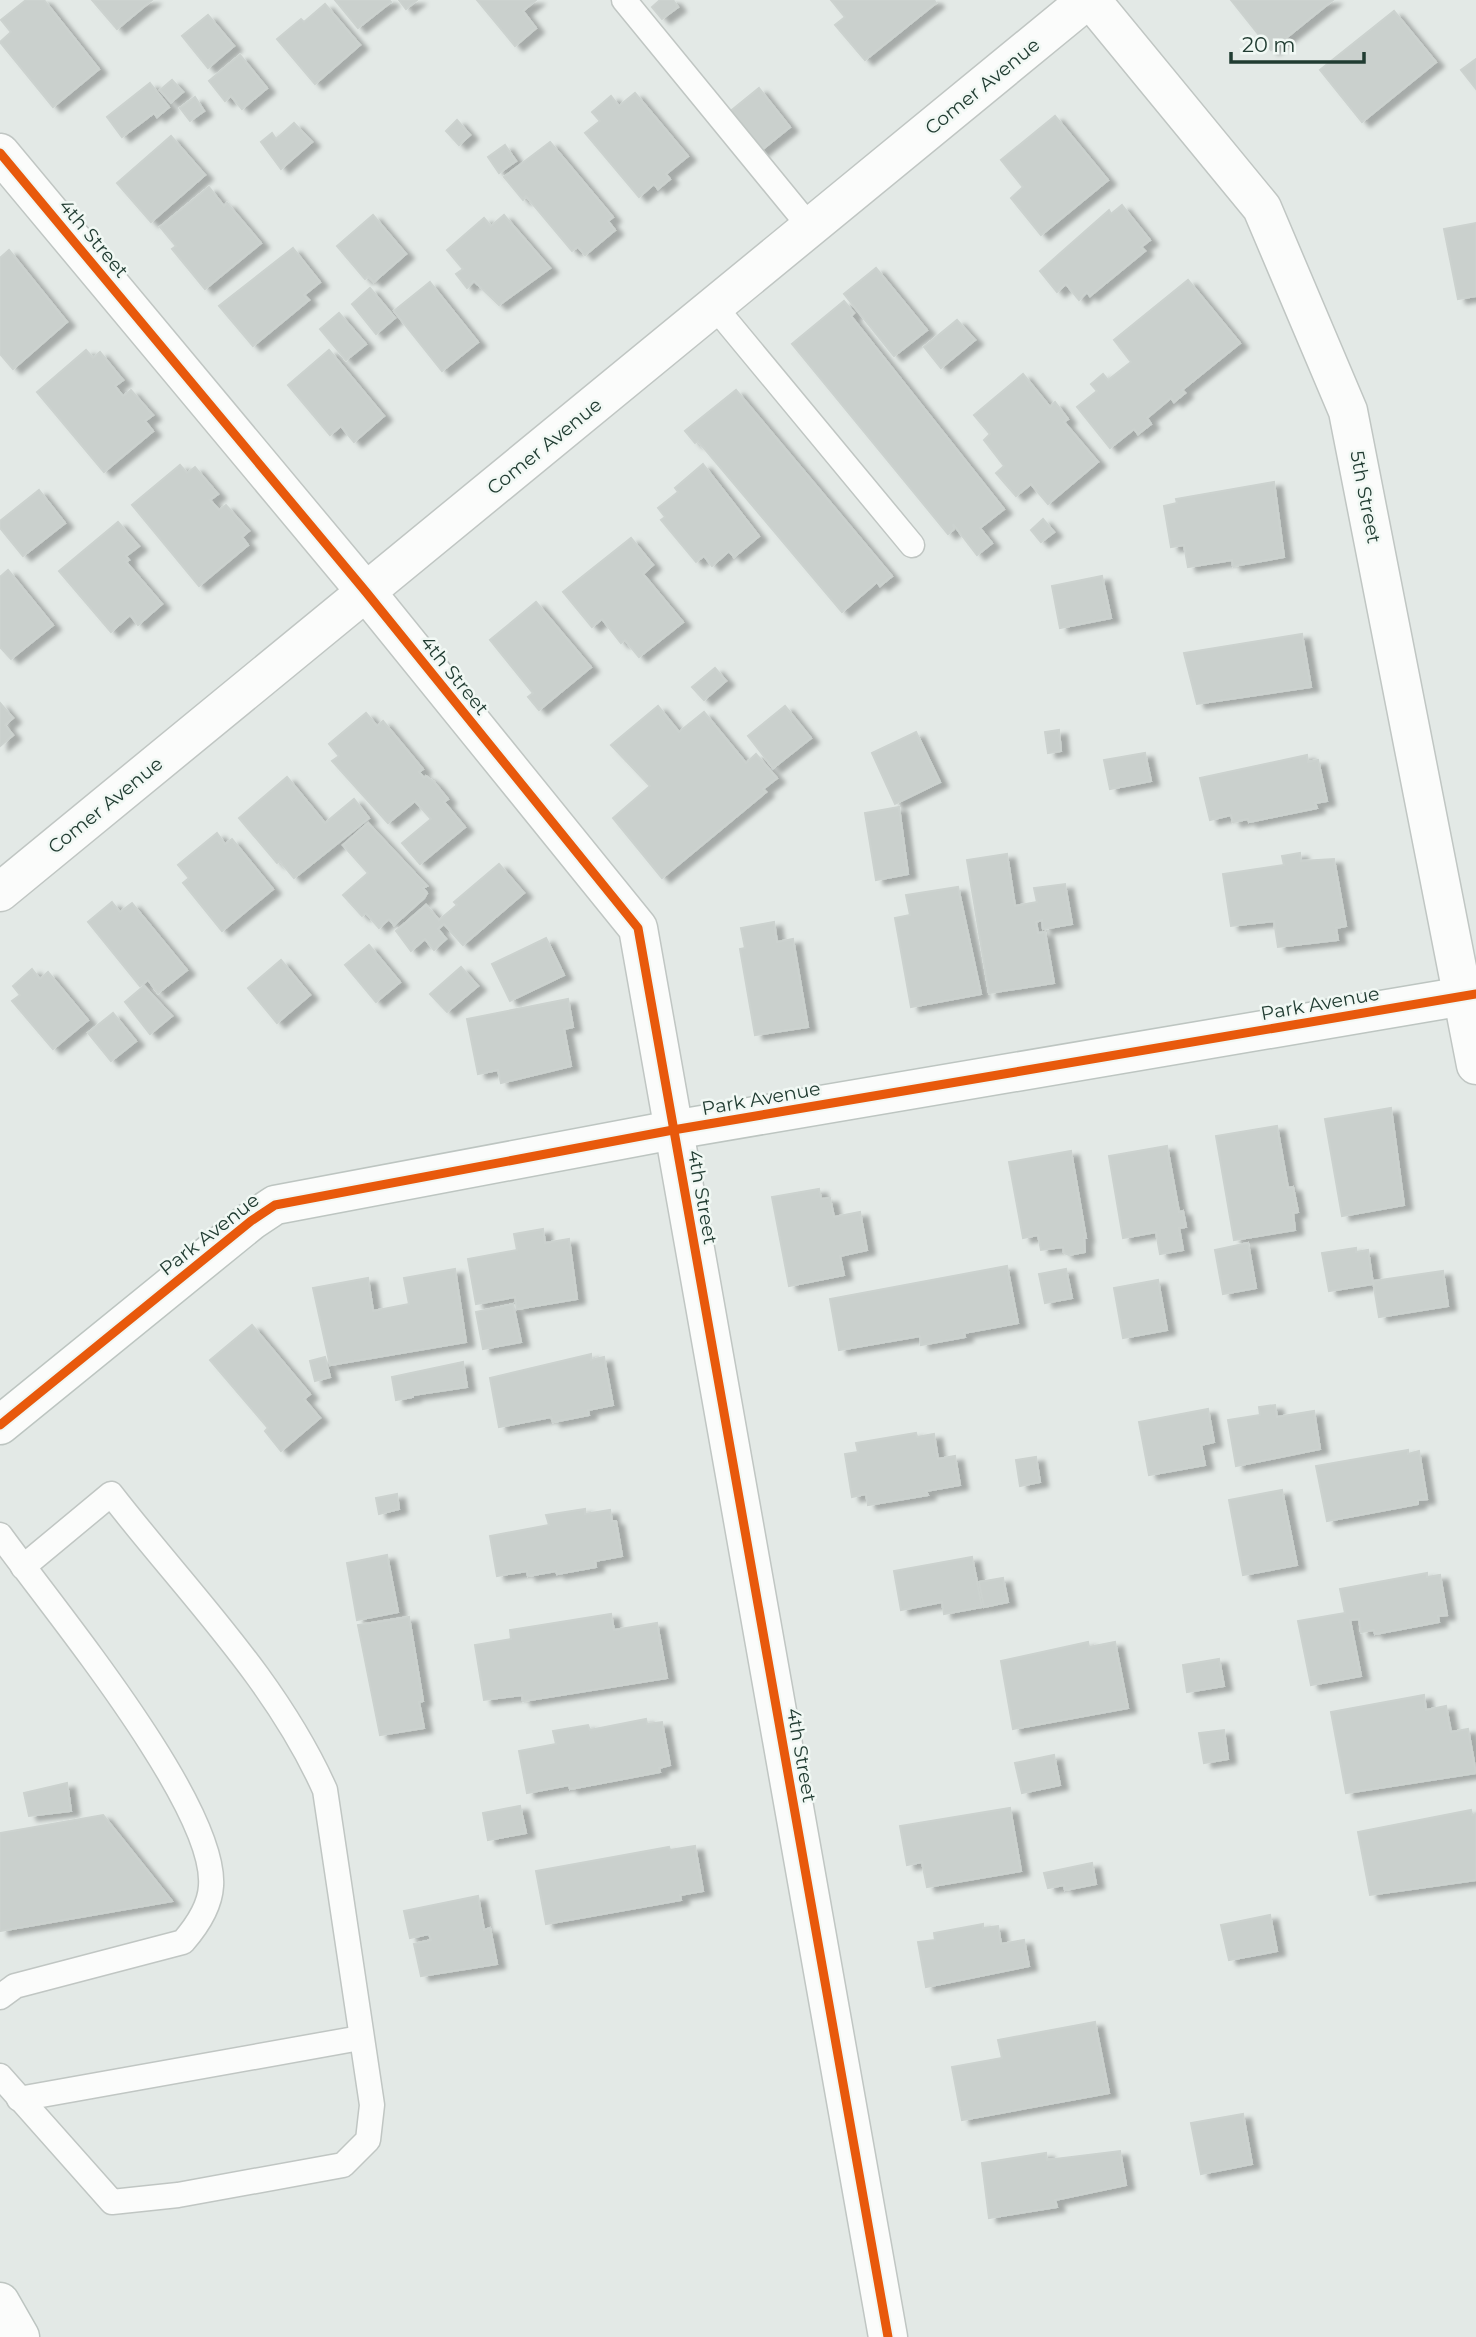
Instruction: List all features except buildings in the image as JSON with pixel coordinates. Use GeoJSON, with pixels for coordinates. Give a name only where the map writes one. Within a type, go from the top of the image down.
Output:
{"type":"FeatureCollection","features":[{"type":"Feature","properties":{"kind":"street","name":"Comer Avenue"},"geometry":{"type":"LineString","coordinates":[[0,892],[1089,0]]}},
{"type":"Feature","properties":{"kind":"street","name":"5th Street"},"geometry":{"type":"LineString","coordinates":[[1089,0],[1262,208],[1348,411],[1470,995],[1476,1065]]}},
{"type":"Feature","properties":{"kind":"street","name":"4th Street"},"geometry":{"type":"LineString","coordinates":[[0,153],[366,592],[638,928],[888,2337]]}},
{"type":"Feature","properties":{"kind":"street","name":"Park Avenue"},"geometry":{"type":"LineString","coordinates":[[0,1424],[251,1221],[275,1205],[673,1130],[1470,995]]}},
{"type":"Feature","properties":{"kind":"lane"},"geometry":{"type":"LineString","coordinates":[[624,0],[810,227]]}},
{"type":"Feature","properties":{"kind":"lane"},"geometry":{"type":"LineString","coordinates":[[714,306],[912,545]]}},
{"type":"Feature","properties":{"kind":"lane"},"geometry":{"type":"LineString","coordinates":[[0,2076],[112,2202],[219,2188],[343,2165],[368,2140],[372,2105],[325,1790],[306,1748],[250,1663],[168,1567],[111,1494],[23,1567]]}},
{"type":"Feature","properties":{"kind":"lane"},"geometry":{"type":"LineString","coordinates":[[0,1535],[160,1755],[204,1839],[211,1886],[197,1926],[183,1942],[15,1986],[0,1997]]}},
{"type":"Feature","properties":{"kind":"lane"},"geometry":{"type":"LineString","coordinates":[[19,2099],[360,2038]]}},
{"type":"Feature","properties":{"kind":"cycle path"},"geometry":{"type":"LineString","coordinates":[[0,153],[366,592],[638,928],[888,2337]]}},
{"type":"Feature","properties":{"kind":"cycle path"},"geometry":{"type":"LineString","coordinates":[[0,1425],[251,1221],[275,1205],[673,1130],[1476,994]]}}]}
